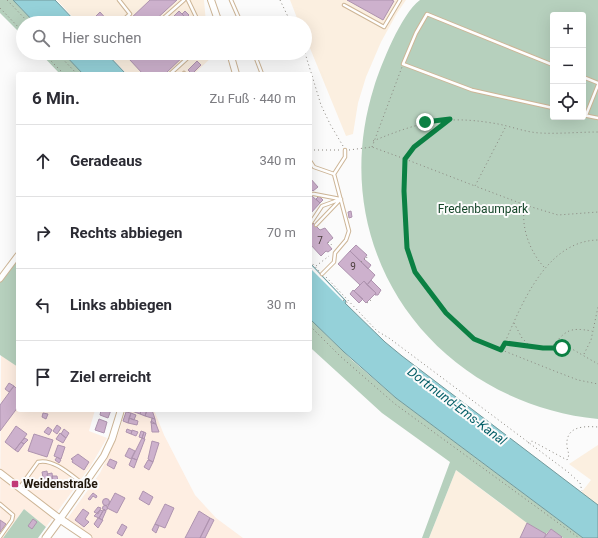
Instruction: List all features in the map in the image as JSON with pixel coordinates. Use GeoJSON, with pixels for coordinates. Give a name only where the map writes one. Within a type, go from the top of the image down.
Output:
{"type":"FeatureCollection","features":[{"type":"Feature","properties":{"kind":"main road"},"geometry":{"type":"LineString","coordinates":[[46,538],[60,519],[88,538]]}},
{"type":"Feature","properties":{"kind":"street"},"geometry":{"type":"LineString","coordinates":[[210,0],[216,16]]}},
{"type":"Feature","properties":{"kind":"street"},"geometry":{"type":"LineString","coordinates":[[232,60],[235,72]]}},
{"type":"Feature","properties":{"kind":"street"},"geometry":{"type":"LineString","coordinates":[[0,279],[16,258]]}},
{"type":"Feature","properties":{"kind":"street"},"geometry":{"type":"LineString","coordinates":[[0,473],[60,519],[85,485],[107,451],[120,412]]}},
{"type":"Feature","properties":{"kind":"lane"},"geometry":{"type":"LineString","coordinates":[[119,0],[130,14],[128,16]]}},
{"type":"Feature","properties":{"kind":"lane"},"geometry":{"type":"LineString","coordinates":[[166,16],[184,0]]}},
{"type":"Feature","properties":{"kind":"lane"},"geometry":{"type":"LineString","coordinates":[[188,0],[196,16]]}},
{"type":"Feature","properties":{"kind":"lane"},"geometry":{"type":"LineString","coordinates":[[231,0],[238,16]]}},
{"type":"Feature","properties":{"kind":"lane"},"geometry":{"type":"LineString","coordinates":[[344,5],[384,27],[400,0]]}},
{"type":"Feature","properties":{"kind":"lane"},"geometry":{"type":"LineString","coordinates":[[550,64],[427,14],[416,32],[403,64],[472,90],[550,107]]}},
{"type":"Feature","properties":{"kind":"lane"},"geometry":{"type":"LineString","coordinates":[[172,72],[185,60]]}},
{"type":"Feature","properties":{"kind":"lane"},"geometry":{"type":"LineString","coordinates":[[257,60],[261,72]]}},
{"type":"Feature","properties":{"kind":"lane"},"geometry":{"type":"LineString","coordinates":[[586,79],[598,84],[586,111]]}},
{"type":"Feature","properties":{"kind":"lane"},"geometry":{"type":"LineString","coordinates":[[586,115],[598,118]]}},
{"type":"Feature","properties":{"kind":"lane"},"geometry":{"type":"LineString","coordinates":[[322,274],[334,262],[335,253],[346,240],[349,231],[334,174],[345,157],[345,150]]}},
{"type":"Feature","properties":{"kind":"lane"},"geometry":{"type":"LineString","coordinates":[[312,164],[314,167],[334,174]]}},
{"type":"Feature","properties":{"kind":"lane"},"geometry":{"type":"LineString","coordinates":[[312,194],[341,199]]}},
{"type":"Feature","properties":{"kind":"lane"},"geometry":{"type":"LineString","coordinates":[[312,221],[322,206],[341,199]]}},
{"type":"Feature","properties":{"kind":"lane"},"geometry":{"type":"LineString","coordinates":[[316,225],[341,199]]}},
{"type":"Feature","properties":{"kind":"lane"},"geometry":{"type":"LineString","coordinates":[[20,488],[38,462],[42,461],[60,468],[85,485]]}},
{"type":"Feature","properties":{"kind":"lane"},"geometry":{"type":"LineString","coordinates":[[0,504],[13,515],[12,520],[0,537]]}},
{"type":"Feature","properties":{"kind":"path"},"geometry":{"type":"LineString","coordinates":[[7,0],[22,16]]}},
{"type":"Feature","properties":{"kind":"path"},"geometry":{"type":"LineString","coordinates":[[280,0],[288,16]]}},
{"type":"Feature","properties":{"kind":"path"},"geometry":{"type":"LineString","coordinates":[[0,8],[16,25]]}},
{"type":"Feature","properties":{"kind":"path"},"geometry":{"type":"LineString","coordinates":[[50,60],[62,72]]}},
{"type":"Feature","properties":{"kind":"path"},"geometry":{"type":"LineString","coordinates":[[64,60],[75,72]]}},
{"type":"Feature","properties":{"kind":"path"},"geometry":{"type":"LineString","coordinates":[[308,60],[311,72]]}},
{"type":"Feature","properties":{"kind":"path"},"geometry":{"type":"LineString","coordinates":[[372,147],[403,64]]}},
{"type":"Feature","properties":{"kind":"path"},"geometry":{"type":"LineString","coordinates":[[312,74],[322,105],[345,150]]}},
{"type":"Feature","properties":{"kind":"path"},"geometry":{"type":"LineString","coordinates":[[373,142],[406,128],[450,119],[467,119],[540,133],[598,132]]}},
{"type":"Feature","properties":{"kind":"path"},"geometry":{"type":"LineString","coordinates":[[450,119],[414,147],[405,159],[404,191],[407,248],[415,272],[446,313],[464,332],[474,339],[578,380],[598,384]]}},
{"type":"Feature","properties":{"kind":"path"},"geometry":{"type":"LineString","coordinates":[[475,186],[506,127]]}},
{"type":"Feature","properties":{"kind":"path"},"geometry":{"type":"LineString","coordinates":[[312,150],[345,150],[372,147],[525,206],[558,215],[598,212]]}},
{"type":"Feature","properties":{"kind":"path"},"geometry":{"type":"LineString","coordinates":[[525,206],[524,220],[528,238],[534,254],[544,267]]}},
{"type":"Feature","properties":{"kind":"path"},"geometry":{"type":"LineString","coordinates":[[501,350],[544,267],[574,246],[598,240]]}},
{"type":"Feature","properties":{"kind":"path"},"geometry":{"type":"LineString","coordinates":[[328,242],[330,245],[332,244]]}},
{"type":"Feature","properties":{"kind":"path"},"geometry":{"type":"LineString","coordinates":[[315,267],[322,260],[335,253]]}},
{"type":"Feature","properties":{"kind":"path"},"geometry":{"type":"LineString","coordinates":[[361,262],[367,256],[366,259]]}},
{"type":"Feature","properties":{"kind":"path"},"geometry":{"type":"LineString","coordinates":[[312,263],[376,331],[389,338],[568,472],[580,483],[582,491]]}},
{"type":"Feature","properties":{"kind":"path"},"geometry":{"type":"LineString","coordinates":[[344,300],[350,305]]}},
{"type":"Feature","properties":{"kind":"path"},"geometry":{"type":"LineString","coordinates":[[367,303],[371,300]]}},
{"type":"Feature","properties":{"kind":"path"},"geometry":{"type":"LineString","coordinates":[[584,355],[591,340],[598,307]]}},
{"type":"Feature","properties":{"kind":"path"},"geometry":{"type":"LineString","coordinates":[[514,323],[522,338],[530,346]]}},
{"type":"Feature","properties":{"kind":"path"},"geometry":{"type":"LineString","coordinates":[[312,328],[344,360],[395,404],[579,538]]}},
{"type":"Feature","properties":{"kind":"path"},"geometry":{"type":"LineString","coordinates":[[551,348],[564,335],[573,329],[592,331]]}},
{"type":"Feature","properties":{"kind":"path"},"geometry":{"type":"LineString","coordinates":[[505,343],[572,349],[598,364]]}},
{"type":"Feature","properties":{"kind":"path"},"geometry":{"type":"LineString","coordinates":[[528,443],[532,441],[567,460],[569,457],[568,440],[573,431],[581,426],[598,427]]}},
{"type":"Feature","properties":{"kind":"shaded area"},"geometry":{"type":"Polygon","coordinates":[[[57,0],[204,0],[205,16],[72,16],[57,0]]]}},
{"type":"Feature","properties":{"kind":"shaded area"},"geometry":{"type":"Polygon","coordinates":[[[290,0],[406,0],[381,42],[366,77],[358,103],[353,134],[346,136],[312,53],[312,16],[296,16],[290,0]]]}},
{"type":"Feature","properties":{"kind":"shaded area"},"geometry":{"type":"Polygon","coordinates":[[[114,60],[209,60],[196,72],[125,72],[114,60]]]}},
{"type":"Feature","properties":{"kind":"shaded area"},"geometry":{"type":"Polygon","coordinates":[[[1,355],[16,366],[16,412],[94,412],[89,431],[107,438],[90,467],[46,527],[24,509],[3,538],[0,538],[1,355]]]}},
{"type":"Feature","properties":{"kind":"shaded area"},"geometry":{"type":"Polygon","coordinates":[[[125,412],[155,412],[164,435],[195,495],[216,518],[243,538],[89,538],[65,522],[100,473],[117,437],[125,412]]]}},
{"type":"Feature","properties":{"kind":"shaded area"},"geometry":{"type":"Polygon","coordinates":[[[598,445],[598,505],[581,493],[591,480],[569,464],[598,445]]]}},
{"type":"Feature","properties":{"kind":"shaded area"},"geometry":{"type":"Polygon","coordinates":[[[456,470],[505,507],[547,533],[551,529],[563,538],[429,538],[456,470]]]}},
{"type":"Feature","properties":{"kind":"green space"},"geometry":{"type":"Polygon","coordinates":[[[0,0],[13,0],[28,16],[16,16],[16,29],[0,13],[0,0]]]}},
{"type":"Feature","properties":{"kind":"green space","name":"Fredenbaumpark"},"geometry":{"type":"Polygon","coordinates":[[[420,0],[598,0],[598,419],[539,406],[486,383],[441,349],[405,307],[379,259],[364,205],[362,147],[377,78],[392,40],[406,16],[420,0]]]}},
{"type":"Feature","properties":{"kind":"green space"},"geometry":{"type":"Polygon","coordinates":[[[47,60],[70,60],[81,72],[58,72],[47,60]]]}},
{"type":"Feature","properties":{"kind":"green space"},"geometry":{"type":"Polygon","coordinates":[[[16,258],[16,366],[0,355],[0,279],[16,258]]]}},
{"type":"Feature","properties":{"kind":"green space"},"geometry":{"type":"Polygon","coordinates":[[[312,321],[353,361],[396,398],[583,538],[563,538],[551,529],[546,534],[527,523],[456,470],[429,538],[422,538],[450,462],[382,413],[312,349],[312,321]]]}},
{"type":"Feature","properties":{"kind":"green space"},"geometry":{"type":"Polygon","coordinates":[[[24,509],[46,527],[38,538],[3,538],[24,509]]]}},
{"type":"Feature","properties":{"kind":"water"},"geometry":{"type":"Polygon","coordinates":[[[13,0],[55,0],[70,16],[28,16],[13,0]]]}},
{"type":"Feature","properties":{"kind":"water"},"geometry":{"type":"Polygon","coordinates":[[[70,60],[113,60],[124,72],[81,72],[70,60]]]}},
{"type":"Feature","properties":{"kind":"water","name":"Dortmund-Ems-Kanal"},"geometry":{"type":"Polygon","coordinates":[[[312,265],[346,301],[345,303],[385,342],[598,505],[598,538],[583,538],[396,398],[344,352],[312,321],[312,265]]]}},
{"type":"Feature","properties":{"kind":"pier"},"geometry":{"type":"Polygon","coordinates":[[[312,266],[344,300],[343,301],[312,270],[312,266]]]}},
{"type":"Feature","properties":{"kind":"building"},"geometry":{"type":"Polygon","coordinates":[[[150,0],[177,0],[160,16],[133,16],[150,0]]]}},
{"type":"Feature","properties":{"kind":"building"},"geometry":{"type":"Polygon","coordinates":[[[347,0],[391,0],[394,1],[383,20],[347,0]]]}},
{"type":"Feature","properties":{"kind":"building"},"geometry":{"type":"Polygon","coordinates":[[[179,11],[184,16],[174,16],[179,11]]]}},
{"type":"Feature","properties":{"kind":"building"},"geometry":{"type":"Polygon","coordinates":[[[185,11],[189,15],[184,16],[182,14],[185,11]]]}},
{"type":"Feature","properties":{"kind":"building"},"geometry":{"type":"Polygon","coordinates":[[[100,12],[104,16],[96,16],[100,12]]]}},
{"type":"Feature","properties":{"kind":"building"},"geometry":{"type":"Polygon","coordinates":[[[130,60],[180,60],[167,72],[141,72],[130,60]]]}},
{"type":"Feature","properties":{"kind":"building"},"geometry":{"type":"Polygon","coordinates":[[[197,61],[201,65],[194,72],[190,72],[188,70],[197,61]]]}},
{"type":"Feature","properties":{"kind":"building"},"geometry":{"type":"Polygon","coordinates":[[[312,180],[318,187],[313,191],[312,190],[312,180]]]}},
{"type":"Feature","properties":{"kind":"building"},"geometry":{"type":"Polygon","coordinates":[[[312,196],[320,203],[312,212],[312,196]]]}},
{"type":"Feature","properties":{"kind":"building"},"geometry":{"type":"Polygon","coordinates":[[[319,196],[323,200],[320,203],[316,199],[319,196]]]}},
{"type":"Feature","properties":{"kind":"building"},"geometry":{"type":"Polygon","coordinates":[[[351,211],[352,217],[349,218],[348,212],[351,211]]]}},
{"type":"Feature","properties":{"kind":"building"},"geometry":{"type":"Polygon","coordinates":[[[313,223],[320,230],[325,228],[333,238],[327,243],[332,249],[328,252],[326,251],[321,256],[312,246],[313,223]]]}},
{"type":"Feature","properties":{"kind":"building"},"geometry":{"type":"Polygon","coordinates":[[[356,245],[367,255],[364,259],[371,265],[368,269],[350,251],[356,245]]]}},
{"type":"Feature","properties":{"kind":"building"},"geometry":{"type":"Polygon","coordinates":[[[350,251],[375,275],[367,285],[364,281],[360,285],[338,264],[350,251]]]}},
{"type":"Feature","properties":{"kind":"building"},"geometry":{"type":"Polygon","coordinates":[[[371,280],[381,290],[378,295],[375,295],[376,293],[367,285],[371,280]]]}},
{"type":"Feature","properties":{"kind":"building"},"geometry":{"type":"Polygon","coordinates":[[[364,281],[376,293],[366,303],[354,291],[364,281]]]}},
{"type":"Feature","properties":{"kind":"building"},"geometry":{"type":"Polygon","coordinates":[[[353,290],[363,299],[359,303],[350,294],[353,290]]]}},
{"type":"Feature","properties":{"kind":"building"},"geometry":{"type":"Polygon","coordinates":[[[9,383],[14,386],[9,392],[5,389],[9,383]]]}},
{"type":"Feature","properties":{"kind":"building"},"geometry":{"type":"Polygon","coordinates":[[[14,386],[16,388],[16,410],[0,431],[0,405],[14,386]]]}},
{"type":"Feature","properties":{"kind":"building"},"geometry":{"type":"Polygon","coordinates":[[[101,412],[110,412],[108,418],[100,415],[101,412]]]}},
{"type":"Feature","properties":{"kind":"building"},"geometry":{"type":"Polygon","coordinates":[[[126,412],[131,413],[128,423],[123,421],[126,412]]]}},
{"type":"Feature","properties":{"kind":"building"},"geometry":{"type":"Polygon","coordinates":[[[141,412],[146,412],[145,416],[140,414],[141,412]]]}},
{"type":"Feature","properties":{"kind":"building"},"geometry":{"type":"Polygon","coordinates":[[[146,412],[153,412],[155,419],[145,416],[146,412]]]}},
{"type":"Feature","properties":{"kind":"building"},"geometry":{"type":"Polygon","coordinates":[[[43,413],[48,414],[46,419],[42,417],[43,413]]]}},
{"type":"Feature","properties":{"kind":"building"},"geometry":{"type":"Polygon","coordinates":[[[131,413],[136,415],[134,420],[129,418],[131,413]]]}},
{"type":"Feature","properties":{"kind":"building"},"geometry":{"type":"Polygon","coordinates":[[[129,418],[138,421],[137,425],[128,423],[129,418]]]}},
{"type":"Feature","properties":{"kind":"building"},"geometry":{"type":"Polygon","coordinates":[[[152,418],[155,419],[156,424],[151,423],[152,418]]]}},
{"type":"Feature","properties":{"kind":"building"},"geometry":{"type":"Polygon","coordinates":[[[99,419],[107,422],[104,433],[95,430],[99,419]]]}},
{"type":"Feature","properties":{"kind":"building"},"geometry":{"type":"Polygon","coordinates":[[[151,421],[156,424],[159,432],[152,432],[151,421]]]}},
{"type":"Feature","properties":{"kind":"building"},"geometry":{"type":"Polygon","coordinates":[[[57,425],[61,428],[57,434],[53,431],[57,425]]]}},
{"type":"Feature","properties":{"kind":"building"},"geometry":{"type":"Polygon","coordinates":[[[16,426],[27,434],[15,450],[5,442],[16,426]]]}},
{"type":"Feature","properties":{"kind":"building"},"geometry":{"type":"Polygon","coordinates":[[[48,427],[52,430],[49,435],[44,432],[48,427]]]}},
{"type":"Feature","properties":{"kind":"building"},"geometry":{"type":"Polygon","coordinates":[[[64,429],[69,433],[66,438],[61,434],[64,429]]]}},
{"type":"Feature","properties":{"kind":"building"},"geometry":{"type":"Polygon","coordinates":[[[127,429],[132,431],[131,434],[126,432],[127,429]]]}},
{"type":"Feature","properties":{"kind":"building"},"geometry":{"type":"Polygon","coordinates":[[[132,430],[138,432],[136,436],[131,434],[132,430]]]}},
{"type":"Feature","properties":{"kind":"building"},"geometry":{"type":"Polygon","coordinates":[[[141,431],[144,432],[142,438],[139,437],[141,431]]]}},
{"type":"Feature","properties":{"kind":"building"},"geometry":{"type":"Polygon","coordinates":[[[144,432],[146,433],[144,439],[142,438],[144,432]]]}},
{"type":"Feature","properties":{"kind":"building"},"geometry":{"type":"Polygon","coordinates":[[[60,433],[66,438],[63,443],[56,439],[60,433]]]}},
{"type":"Feature","properties":{"kind":"building"},"geometry":{"type":"Polygon","coordinates":[[[34,434],[53,440],[47,457],[28,451],[34,434]]]}},
{"type":"Feature","properties":{"kind":"building"},"geometry":{"type":"Polygon","coordinates":[[[25,438],[28,440],[24,444],[21,442],[25,438]]]}},
{"type":"Feature","properties":{"kind":"building"},"geometry":{"type":"Polygon","coordinates":[[[142,438],[145,439],[137,460],[132,458],[142,438]]]}},
{"type":"Feature","properties":{"kind":"building"},"geometry":{"type":"Polygon","coordinates":[[[152,441],[159,443],[153,462],[148,459],[152,441]]]}},
{"type":"Feature","properties":{"kind":"building"},"geometry":{"type":"Polygon","coordinates":[[[21,442],[24,444],[18,452],[15,450],[21,442]]]}},
{"type":"Feature","properties":{"kind":"building"},"geometry":{"type":"Polygon","coordinates":[[[58,445],[65,447],[61,459],[54,456],[58,445]]]}},
{"type":"Feature","properties":{"kind":"building"},"geometry":{"type":"Polygon","coordinates":[[[129,448],[135,451],[131,459],[125,456],[129,448]]]}},
{"type":"Feature","properties":{"kind":"building"},"geometry":{"type":"Polygon","coordinates":[[[78,454],[89,462],[84,470],[72,462],[73,460],[71,459],[78,454]]]}},
{"type":"Feature","properties":{"kind":"building"},"geometry":{"type":"Polygon","coordinates":[[[57,457],[61,460],[59,463],[55,460],[57,457]]]}},
{"type":"Feature","properties":{"kind":"building"},"geometry":{"type":"Polygon","coordinates":[[[132,458],[137,460],[134,468],[129,465],[132,458]]]}},
{"type":"Feature","properties":{"kind":"building"},"geometry":{"type":"Polygon","coordinates":[[[110,459],[117,462],[114,469],[107,465],[110,459]]]}},
{"type":"Feature","properties":{"kind":"building"},"geometry":{"type":"Polygon","coordinates":[[[148,460],[153,462],[149,470],[144,467],[148,460]]]}},
{"type":"Feature","properties":{"kind":"building"},"geometry":{"type":"Polygon","coordinates":[[[47,471],[49,483],[44,483],[42,472],[47,471]]]}},
{"type":"Feature","properties":{"kind":"building"},"geometry":{"type":"Polygon","coordinates":[[[52,473],[53,481],[48,481],[47,474],[52,473]]]}},
{"type":"Feature","properties":{"kind":"building"},"geometry":{"type":"Polygon","coordinates":[[[52,476],[57,476],[58,481],[53,482],[52,476]]]}},
{"type":"Feature","properties":{"kind":"building"},"geometry":{"type":"Polygon","coordinates":[[[58,481],[59,487],[53,488],[53,482],[58,481]]]}},
{"type":"Feature","properties":{"kind":"building"},"geometry":{"type":"Polygon","coordinates":[[[143,491],[153,497],[149,505],[139,499],[143,491]]]}},
{"type":"Feature","properties":{"kind":"building"},"geometry":{"type":"Polygon","coordinates":[[[93,493],[97,496],[96,498],[93,496],[90,500],[88,499],[93,493]]]}},
{"type":"Feature","properties":{"kind":"building"},"geometry":{"type":"Polygon","coordinates":[[[115,493],[125,498],[117,513],[107,508],[115,493]]]}},
{"type":"Feature","properties":{"kind":"building"},"geometry":{"type":"Polygon","coordinates":[[[106,499],[109,502],[106,505],[103,502],[106,499]]]}},
{"type":"Feature","properties":{"kind":"building"},"geometry":{"type":"Polygon","coordinates":[[[165,504],[174,508],[165,528],[155,524],[165,504]]]}},
{"type":"Feature","properties":{"kind":"building"},"geometry":{"type":"Polygon","coordinates":[[[105,505],[108,508],[105,511],[102,508],[105,505]]]}},
{"type":"Feature","properties":{"kind":"building"},"geometry":{"type":"Polygon","coordinates":[[[98,507],[101,508],[98,514],[94,512],[98,507]]]}},
{"type":"Feature","properties":{"kind":"building"},"geometry":{"type":"Polygon","coordinates":[[[83,509],[89,513],[85,519],[89,522],[84,527],[75,520],[83,509]]]}},
{"type":"Feature","properties":{"kind":"building"},"geometry":{"type":"Polygon","coordinates":[[[104,509],[106,511],[102,520],[99,518],[104,509]]]}},
{"type":"Feature","properties":{"kind":"building"},"geometry":{"type":"Polygon","coordinates":[[[100,510],[103,511],[99,518],[94,516],[100,510]]]}},
{"type":"Feature","properties":{"kind":"building"},"geometry":{"type":"Polygon","coordinates":[[[199,511],[210,518],[200,538],[185,538],[199,511]]]}},
{"type":"Feature","properties":{"kind":"building"},"geometry":{"type":"Polygon","coordinates":[[[98,518],[103,520],[98,528],[94,524],[98,518]]]}},
{"type":"Feature","properties":{"kind":"building"},"geometry":{"type":"Polygon","coordinates":[[[210,518],[214,520],[205,538],[200,538],[210,518]]]}},
{"type":"Feature","properties":{"kind":"building"},"geometry":{"type":"Polygon","coordinates":[[[33,519],[37,522],[32,529],[28,526],[33,519]]]}},
{"type":"Feature","properties":{"kind":"building"},"geometry":{"type":"Polygon","coordinates":[[[0,520],[6,524],[0,532],[0,520]]]}},
{"type":"Feature","properties":{"kind":"building"},"geometry":{"type":"Polygon","coordinates":[[[527,523],[546,534],[544,538],[520,538],[527,523]]]}},
{"type":"Feature","properties":{"kind":"building"},"geometry":{"type":"Polygon","coordinates":[[[122,524],[127,527],[122,536],[117,533],[122,524]]]}},
{"type":"Feature","properties":{"kind":"building"},"geometry":{"type":"Polygon","coordinates":[[[155,524],[159,526],[156,533],[152,530],[155,524]]]}},
{"type":"Feature","properties":{"kind":"building"},"geometry":{"type":"Polygon","coordinates":[[[551,529],[562,537],[544,538],[551,529]]]}},
{"type":"Feature","properties":{"kind":"place","name":"Weidenstraße"},"geometry":{"type":"Point","coordinates":[15,484]}},
{"type":"Feature","properties":{"kind":"route"},"geometry":{"type":"LineString","coordinates":[[425,122],[450,119],[432,131],[414,147],[405,159],[404,191],[407,248],[415,272],[428,292],[446,313],[464,332],[474,339],[501,350],[505,343],[536,348],[562,348]]}}]}
